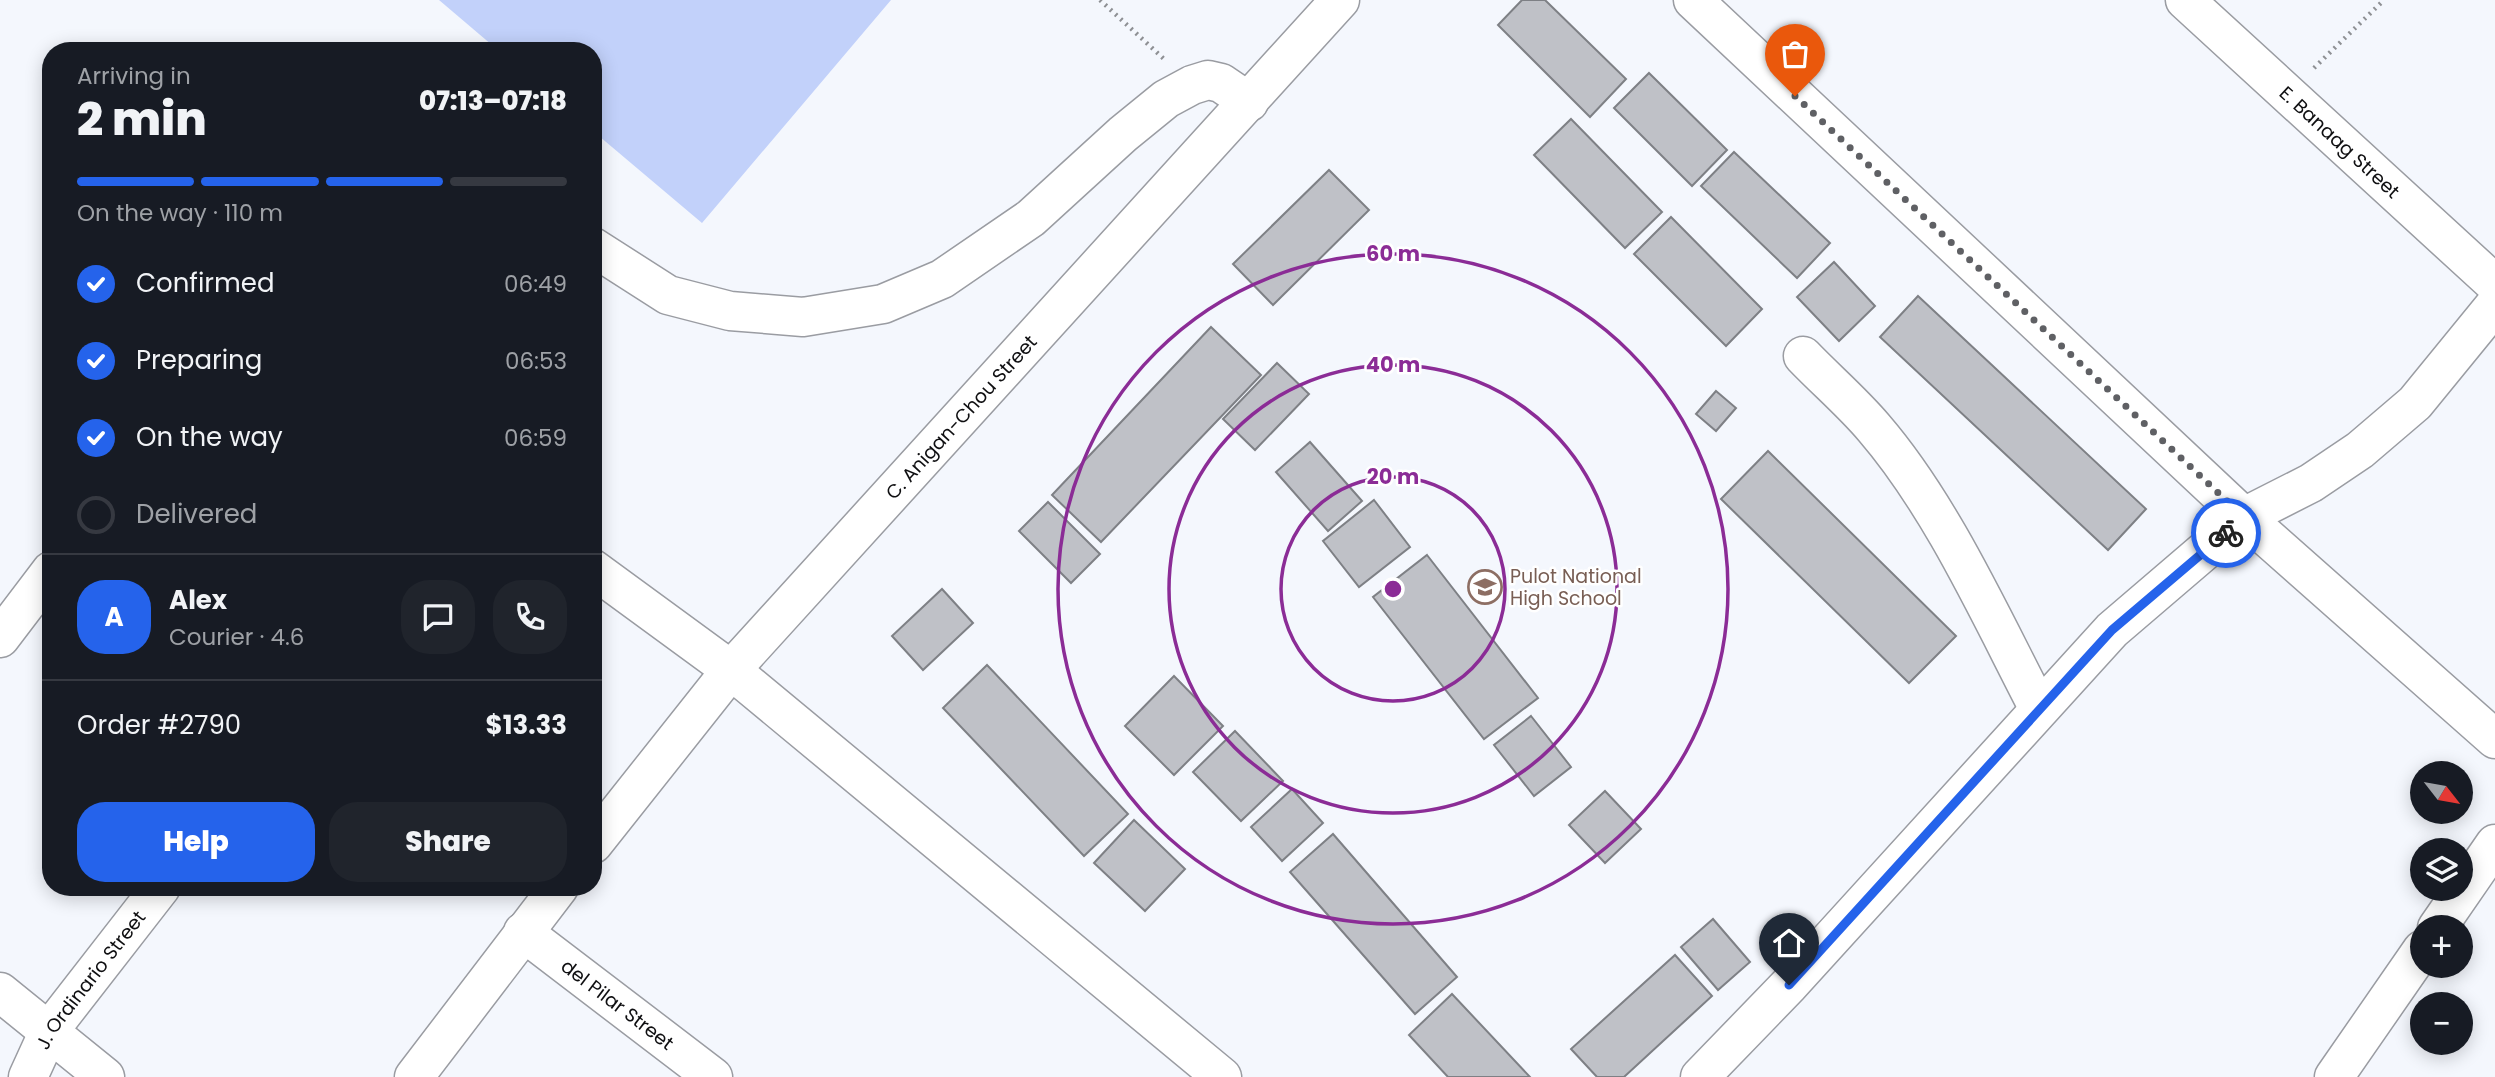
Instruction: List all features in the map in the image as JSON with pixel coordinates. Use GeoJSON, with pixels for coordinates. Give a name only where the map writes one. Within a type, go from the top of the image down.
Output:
{"type":"FeatureCollection","features":[{"type":"Feature","properties":{"kind":"street","name":"C. Anigan-Chou Street"},"geometry":{"type":"LineString","coordinates":[[602,833],[731,670],[1340,0]]}},
{"type":"Feature","properties":{"kind":"street"},"geometry":{"type":"LineString","coordinates":[[1693,0],[2244,517],[2495,739]]}},
{"type":"Feature","properties":{"kind":"street","name":"E. Banaag Street"},"geometry":{"type":"LineString","coordinates":[[2185,0],[2495,284]]}},
{"type":"Feature","properties":{"kind":"street"},"geometry":{"type":"LineString","coordinates":[[602,253],[668,295],[730,311],[803,317],[883,304],[942,279],[1031,218],[1123,134],[1166,99],[1208,80],[1221,83],[1249,102]]}},
{"type":"Feature","properties":{"kind":"street"},"geometry":{"type":"LineString","coordinates":[[1700,1077],[1789,985],[2112,630],[2244,517],[2311,483],[2360,450],[2414,403],[2495,305]]}},
{"type":"Feature","properties":{"kind":"street"},"geometry":{"type":"LineString","coordinates":[[1803,356],[1874,428],[1913,481],[1959,556],[2039,709]]}},
{"type":"Feature","properties":{"kind":"street"},"geometry":{"type":"LineString","coordinates":[[602,576],[731,670],[1222,1077]]}},
{"type":"Feature","properties":{"kind":"street"},"geometry":{"type":"LineString","coordinates":[[0,638],[42,583]]}},
{"type":"Feature","properties":{"kind":"street"},"geometry":{"type":"LineString","coordinates":[[2446,915],[2495,844]]}},
{"type":"Feature","properties":{"kind":"street","name":"J. Ordinario Street"},"geometry":{"type":"LineString","coordinates":[[28,1077],[49,1031],[154,896]]}},
{"type":"Feature","properties":{"kind":"street"},"geometry":{"type":"LineString","coordinates":[[414,1077],[552,896]]}},
{"type":"Feature","properties":{"kind":"street","name":"del Pilar Street"},"geometry":{"type":"LineString","coordinates":[[523,932],[713,1077]]}},
{"type":"Feature","properties":{"kind":"street"},"geometry":{"type":"LineString","coordinates":[[2334,1077],[2410,967]]}},
{"type":"Feature","properties":{"kind":"street"},"geometry":{"type":"LineString","coordinates":[[0,992],[105,1077]]}},
{"type":"Feature","properties":{"kind":"path"},"geometry":{"type":"LineString","coordinates":[[1100,0],[1192,85]]}},
{"type":"Feature","properties":{"kind":"path"},"geometry":{"type":"LineString","coordinates":[[2288,93],[2384,0]]}},
{"type":"Feature","properties":{"kind":"shaded area"},"geometry":{"type":"Polygon","coordinates":[[[439,0],[891,0],[702,223],[602,139],[602,42],[488,42],[439,0]]]}},
{"type":"Feature","properties":{"kind":"building"},"geometry":{"type":"Polygon","coordinates":[[[1522,0],[1545,0],[1626,79],[1590,117],[1498,25],[1522,0]]]}},
{"type":"Feature","properties":{"kind":"building"},"geometry":{"type":"Polygon","coordinates":[[[1649,73],[1727,150],[1692,186],[1614,108],[1649,73]]]}},
{"type":"Feature","properties":{"kind":"building"},"geometry":{"type":"Polygon","coordinates":[[[1571,119],[1662,212],[1625,248],[1534,155],[1571,119]]]}},
{"type":"Feature","properties":{"kind":"building"},"geometry":{"type":"Polygon","coordinates":[[[1734,152],[1830,243],[1797,278],[1701,186],[1734,152]]]}},
{"type":"Feature","properties":{"kind":"building"},"geometry":{"type":"Polygon","coordinates":[[[1329,170],[1369,210],[1273,305],[1233,264],[1329,170]]]}},
{"type":"Feature","properties":{"kind":"building"},"geometry":{"type":"Polygon","coordinates":[[[1671,217],[1762,309],[1726,346],[1634,254],[1671,217]]]}},
{"type":"Feature","properties":{"kind":"building"},"geometry":{"type":"Polygon","coordinates":[[[1834,262],[1875,306],[1839,341],[1797,297],[1834,262]]]}},
{"type":"Feature","properties":{"kind":"building"},"geometry":{"type":"Polygon","coordinates":[[[1918,296],[2146,509],[2108,550],[1880,337],[1918,296]]]}},
{"type":"Feature","properties":{"kind":"building"},"geometry":{"type":"Polygon","coordinates":[[[1211,327],[1261,375],[1101,542],[1052,495],[1211,327]]]}},
{"type":"Feature","properties":{"kind":"building"},"geometry":{"type":"Polygon","coordinates":[[[1277,363],[1309,394],[1255,450],[1223,419],[1277,363]]]}},
{"type":"Feature","properties":{"kind":"building"},"geometry":{"type":"Polygon","coordinates":[[[1716,391],[1736,408],[1716,431],[1696,414],[1716,391]]]}},
{"type":"Feature","properties":{"kind":"building"},"geometry":{"type":"Polygon","coordinates":[[[1310,442],[1362,501],[1328,531],[1276,472],[1310,442]]]}},
{"type":"Feature","properties":{"kind":"building"},"geometry":{"type":"Polygon","coordinates":[[[1768,451],[1956,636],[1909,683],[1721,499],[1768,451]]]}},
{"type":"Feature","properties":{"kind":"building"},"geometry":{"type":"Polygon","coordinates":[[[1374,500],[1410,547],[1359,587],[1323,541],[1374,500]]]}},
{"type":"Feature","properties":{"kind":"building"},"geometry":{"type":"Polygon","coordinates":[[[1048,502],[1100,554],[1071,583],[1019,531],[1048,502]]]}},
{"type":"Feature","properties":{"kind":"building"},"geometry":{"type":"Polygon","coordinates":[[[1427,555],[1538,698],[1484,739],[1373,597],[1427,555]]]}},
{"type":"Feature","properties":{"kind":"building"},"geometry":{"type":"Polygon","coordinates":[[[942,589],[973,623],[923,670],[892,636],[942,589]]]}},
{"type":"Feature","properties":{"kind":"building"},"geometry":{"type":"Polygon","coordinates":[[[987,665],[1128,814],[1084,856],[943,708],[987,665]]]}},
{"type":"Feature","properties":{"kind":"building"},"geometry":{"type":"Polygon","coordinates":[[[1174,676],[1223,726],[1174,775],[1125,726],[1174,676]]]}},
{"type":"Feature","properties":{"kind":"building"},"geometry":{"type":"Polygon","coordinates":[[[1531,716],[1571,767],[1534,796],[1494,745],[1531,716]]]}},
{"type":"Feature","properties":{"kind":"building"},"geometry":{"type":"Polygon","coordinates":[[[1235,731],[1283,781],[1241,821],[1193,772],[1235,731]]]}},
{"type":"Feature","properties":{"kind":"building"},"geometry":{"type":"Polygon","coordinates":[[[1292,789],[1323,823],[1282,861],[1251,827],[1292,789]]]}},
{"type":"Feature","properties":{"kind":"building"},"geometry":{"type":"Polygon","coordinates":[[[1605,791],[1641,829],[1605,863],[1569,825],[1605,791]]]}},
{"type":"Feature","properties":{"kind":"building"},"geometry":{"type":"Polygon","coordinates":[[[1134,820],[1185,869],[1145,911],[1094,863],[1134,820]]]}},
{"type":"Feature","properties":{"kind":"building"},"geometry":{"type":"Polygon","coordinates":[[[1333,834],[1457,977],[1415,1014],[1290,872],[1333,834]]]}},
{"type":"Feature","properties":{"kind":"building"},"geometry":{"type":"Polygon","coordinates":[[[1713,919],[1750,962],[1718,990],[1681,947],[1713,919]]]}},
{"type":"Feature","properties":{"kind":"building"},"geometry":{"type":"Polygon","coordinates":[[[1675,955],[1712,996],[1624,1077],[1597,1077],[1571,1049],[1675,955]]]}},
{"type":"Feature","properties":{"kind":"building"},"geometry":{"type":"Polygon","coordinates":[[[1452,994],[1530,1077],[1448,1077],[1409,1035],[1452,994]]]}},
{"type":"Feature","properties":{"kind":"way so far"},"geometry":{"type":"LineString","coordinates":[[1795,96],[2244,517],[2226,533]]}},
{"type":"Feature","properties":{"kind":"place","name":"Pulot National High School"},"geometry":{"type":"Point","coordinates":[1485,587]}},
{"type":"Feature","properties":{"kind":"route"},"geometry":{"type":"LineString","coordinates":[[1789,985],[2112,630],[2226,533]]}}]}
